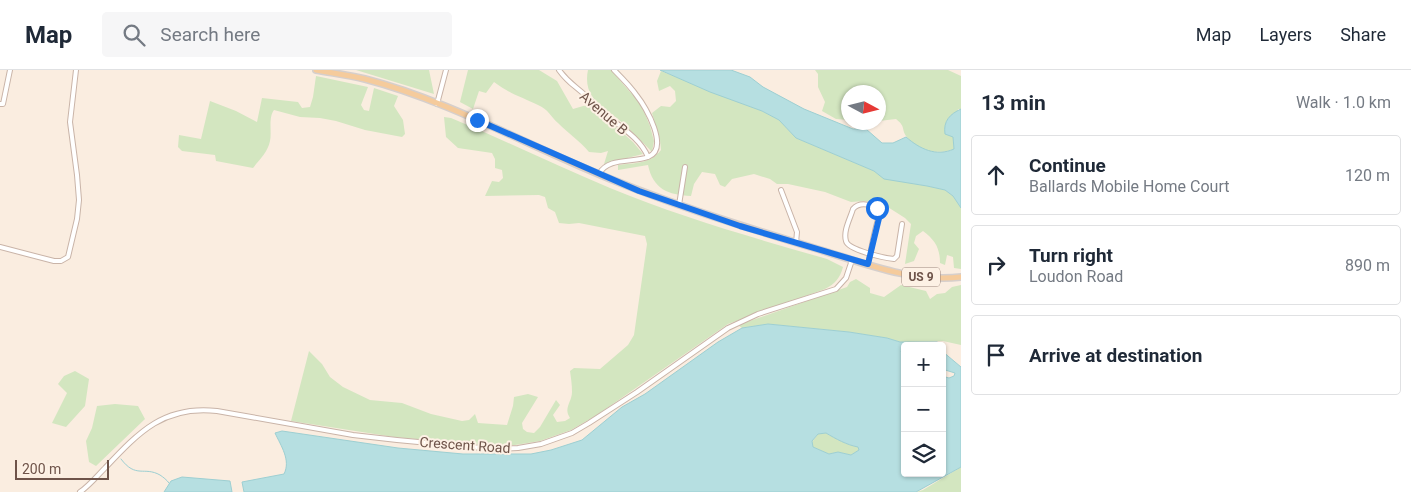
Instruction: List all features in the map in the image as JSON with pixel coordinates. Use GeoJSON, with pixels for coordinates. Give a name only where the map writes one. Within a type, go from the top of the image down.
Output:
{"type":"FeatureCollection","features":[{"type":"Feature","properties":{"kind":"main road","name":"US 9"},"geometry":{"type":"LineString","coordinates":[[316,70],[365,79],[437,104],[639,191],[796,243],[912,276],[938,279],[961,277]]}},
{"type":"Feature","properties":{"kind":"street"},"geometry":{"type":"LineString","coordinates":[[2,104],[10,70]]}},
{"type":"Feature","properties":{"kind":"street"},"geometry":{"type":"LineString","coordinates":[[0,247],[54,261],[64,260],[68,257],[79,200],[78,175],[70,122],[76,70]]}},
{"type":"Feature","properties":{"kind":"street"},"geometry":{"type":"LineString","coordinates":[[437,104],[446,70]]}},
{"type":"Feature","properties":{"kind":"street","name":"Avenue B"},"geometry":{"type":"LineString","coordinates":[[559,70],[570,84],[637,142],[645,150],[648,157]]}},
{"type":"Feature","properties":{"kind":"street"},"geometry":{"type":"LineString","coordinates":[[599,174],[608,164],[648,157],[655,152],[658,145],[651,119],[636,94],[614,70]]}},
{"type":"Feature","properties":{"kind":"street"},"geometry":{"type":"LineString","coordinates":[[679,205],[684,166]]}},
{"type":"Feature","properties":{"kind":"street"},"geometry":{"type":"LineString","coordinates":[[781,190],[797,232],[796,243]]}},
{"type":"Feature","properties":{"kind":"street"},"geometry":{"type":"LineString","coordinates":[[868,264],[870,253],[880,214],[877,208],[858,204],[853,209],[846,231],[846,240],[851,247],[870,253],[890,259],[896,258],[902,224]]}},
{"type":"Feature","properties":{"kind":"street","name":"Crescent Road"},"geometry":{"type":"LineString","coordinates":[[80,492],[138,434],[161,419],[201,409],[392,440],[493,449],[518,448],[559,439],[589,423],[637,392],[728,328],[758,314],[836,289],[846,278],[852,260]]}},
{"type":"Feature","properties":{"kind":"green space"},"geometry":{"type":"Polygon","coordinates":[[[356,70],[429,70],[434,94],[356,70]]]}},
{"type":"Feature","properties":{"kind":"green space"},"geometry":{"type":"Polygon","coordinates":[[[468,70],[539,70],[557,81],[573,109],[590,104],[633,142],[643,154],[604,164],[608,151],[601,153],[589,152],[544,109],[494,82],[486,93],[479,91],[473,109],[460,102],[468,70]]]}},
{"type":"Feature","properties":{"kind":"green space"},"geometry":{"type":"Polygon","coordinates":[[[588,70],[611,70],[630,92],[638,97],[654,141],[652,152],[615,116],[594,100],[588,87],[588,70]]]}},
{"type":"Feature","properties":{"kind":"green space"},"geometry":{"type":"Polygon","coordinates":[[[815,70],[948,70],[961,76],[961,109],[958,109],[953,137],[954,149],[935,152],[921,149],[910,141],[901,124],[896,119],[886,120],[886,85],[841,85],[841,119],[836,119],[822,111],[825,102],[818,87],[818,74],[815,70]]]}},
{"type":"Feature","properties":{"kind":"green space"},"geometry":{"type":"Polygon","coordinates":[[[661,71],[762,111],[779,120],[796,138],[874,171],[884,178],[945,190],[953,196],[961,208],[961,269],[954,268],[953,257],[947,255],[945,265],[940,263],[936,245],[923,231],[916,236],[914,243],[919,249],[914,261],[905,264],[911,224],[883,204],[864,201],[851,202],[825,192],[788,184],[777,184],[770,179],[754,174],[732,179],[725,187],[720,185],[715,174],[702,172],[694,184],[691,196],[675,194],[658,185],[650,173],[648,165],[618,170],[618,165],[647,160],[657,155],[661,150],[652,113],[661,106],[670,107],[676,101],[675,91],[670,86],[659,91],[657,81],[661,71]]]}},
{"type":"Feature","properties":{"kind":"green space"},"geometry":{"type":"Polygon","coordinates":[[[316,76],[368,87],[361,105],[364,110],[369,111],[374,88],[398,96],[394,106],[403,120],[405,134],[402,137],[365,130],[336,121],[300,117],[274,110],[271,117],[269,145],[253,168],[216,161],[215,155],[182,151],[178,147],[179,135],[201,139],[210,101],[257,122],[262,98],[298,102],[302,108],[310,107],[316,76]]]}},
{"type":"Feature","properties":{"kind":"green space"},"geometry":{"type":"Polygon","coordinates":[[[444,117],[451,118],[491,135],[636,199],[827,259],[843,267],[842,271],[837,280],[825,289],[728,324],[597,415],[571,430],[540,441],[495,446],[394,437],[291,421],[309,351],[322,364],[330,377],[343,387],[370,400],[402,403],[431,414],[462,421],[469,420],[475,414],[478,423],[507,425],[514,397],[528,394],[538,397],[522,423],[523,429],[534,433],[540,427],[556,400],[560,405],[553,415],[557,422],[570,418],[567,411],[572,396],[570,371],[574,368],[600,369],[628,345],[634,335],[647,244],[645,236],[579,223],[559,223],[555,212],[548,208],[545,197],[539,195],[485,196],[492,181],[499,182],[503,178],[502,170],[495,168],[495,159],[492,153],[458,148],[446,137],[444,117]]]}},
{"type":"Feature","properties":{"kind":"green space"},"geometry":{"type":"Polygon","coordinates":[[[856,279],[870,288],[870,293],[884,297],[901,285],[926,291],[930,299],[937,294],[945,293],[952,287],[961,285],[961,345],[943,341],[900,342],[849,332],[768,324],[742,328],[738,325],[847,287],[850,282],[856,279]]]}},
{"type":"Feature","properties":{"kind":"green space"},"geometry":{"type":"Polygon","coordinates":[[[75,371],[89,379],[85,406],[66,427],[52,423],[67,393],[58,384],[64,376],[75,371]]]}},
{"type":"Feature","properties":{"kind":"green space"},"geometry":{"type":"Polygon","coordinates":[[[115,404],[138,406],[145,419],[96,466],[89,462],[86,441],[92,428],[97,406],[115,404]]]}},
{"type":"Feature","properties":{"kind":"green space"},"geometry":{"type":"Polygon","coordinates":[[[826,433],[838,440],[858,447],[859,450],[851,455],[838,452],[829,454],[813,447],[812,442],[818,434],[826,433]]]}},
{"type":"Feature","properties":{"kind":"green space"},"geometry":{"type":"Polygon","coordinates":[[[961,467],[961,492],[916,492],[923,490],[961,467]]]}},
{"type":"Feature","properties":{"kind":"water"},"geometry":{"type":"Polygon","coordinates":[[[660,70],[731,70],[750,77],[763,87],[804,109],[841,124],[841,130],[867,130],[882,143],[893,143],[906,137],[917,145],[935,152],[954,149],[953,137],[945,134],[945,125],[954,113],[961,109],[961,208],[953,196],[945,190],[884,179],[874,171],[796,138],[779,120],[762,111],[710,92],[660,70]]]}},
{"type":"Feature","properties":{"kind":"water"},"geometry":{"type":"Polygon","coordinates":[[[768,324],[849,332],[901,342],[901,477],[943,477],[916,492],[244,492],[242,482],[284,474],[286,458],[275,433],[282,431],[398,448],[463,454],[531,454],[551,450],[582,440],[622,407],[645,394],[718,342],[742,328],[768,324]],[[826,433],[818,434],[812,441],[813,447],[829,454],[838,452],[851,455],[859,450],[858,447],[826,433]]]}},
{"type":"Feature","properties":{"kind":"water"},"geometry":{"type":"Polygon","coordinates":[[[946,354],[961,367],[961,467],[946,475],[946,377],[954,376],[955,373],[946,370],[946,354]]]}},
{"type":"Feature","properties":{"kind":"water"},"geometry":{"type":"Polygon","coordinates":[[[182,477],[230,481],[232,492],[164,492],[171,481],[182,477]]]}},
{"type":"Feature","properties":{"kind":"waterway"},"geometry":{"type":"LineString","coordinates":[[121,459],[131,469],[154,473],[169,483]]}},
{"type":"Feature","properties":{"kind":"route"},"geometry":{"type":"LineString","coordinates":[[477,120],[639,191],[740,226],[868,264],[876,223],[880,214],[877,208]]}}]}
